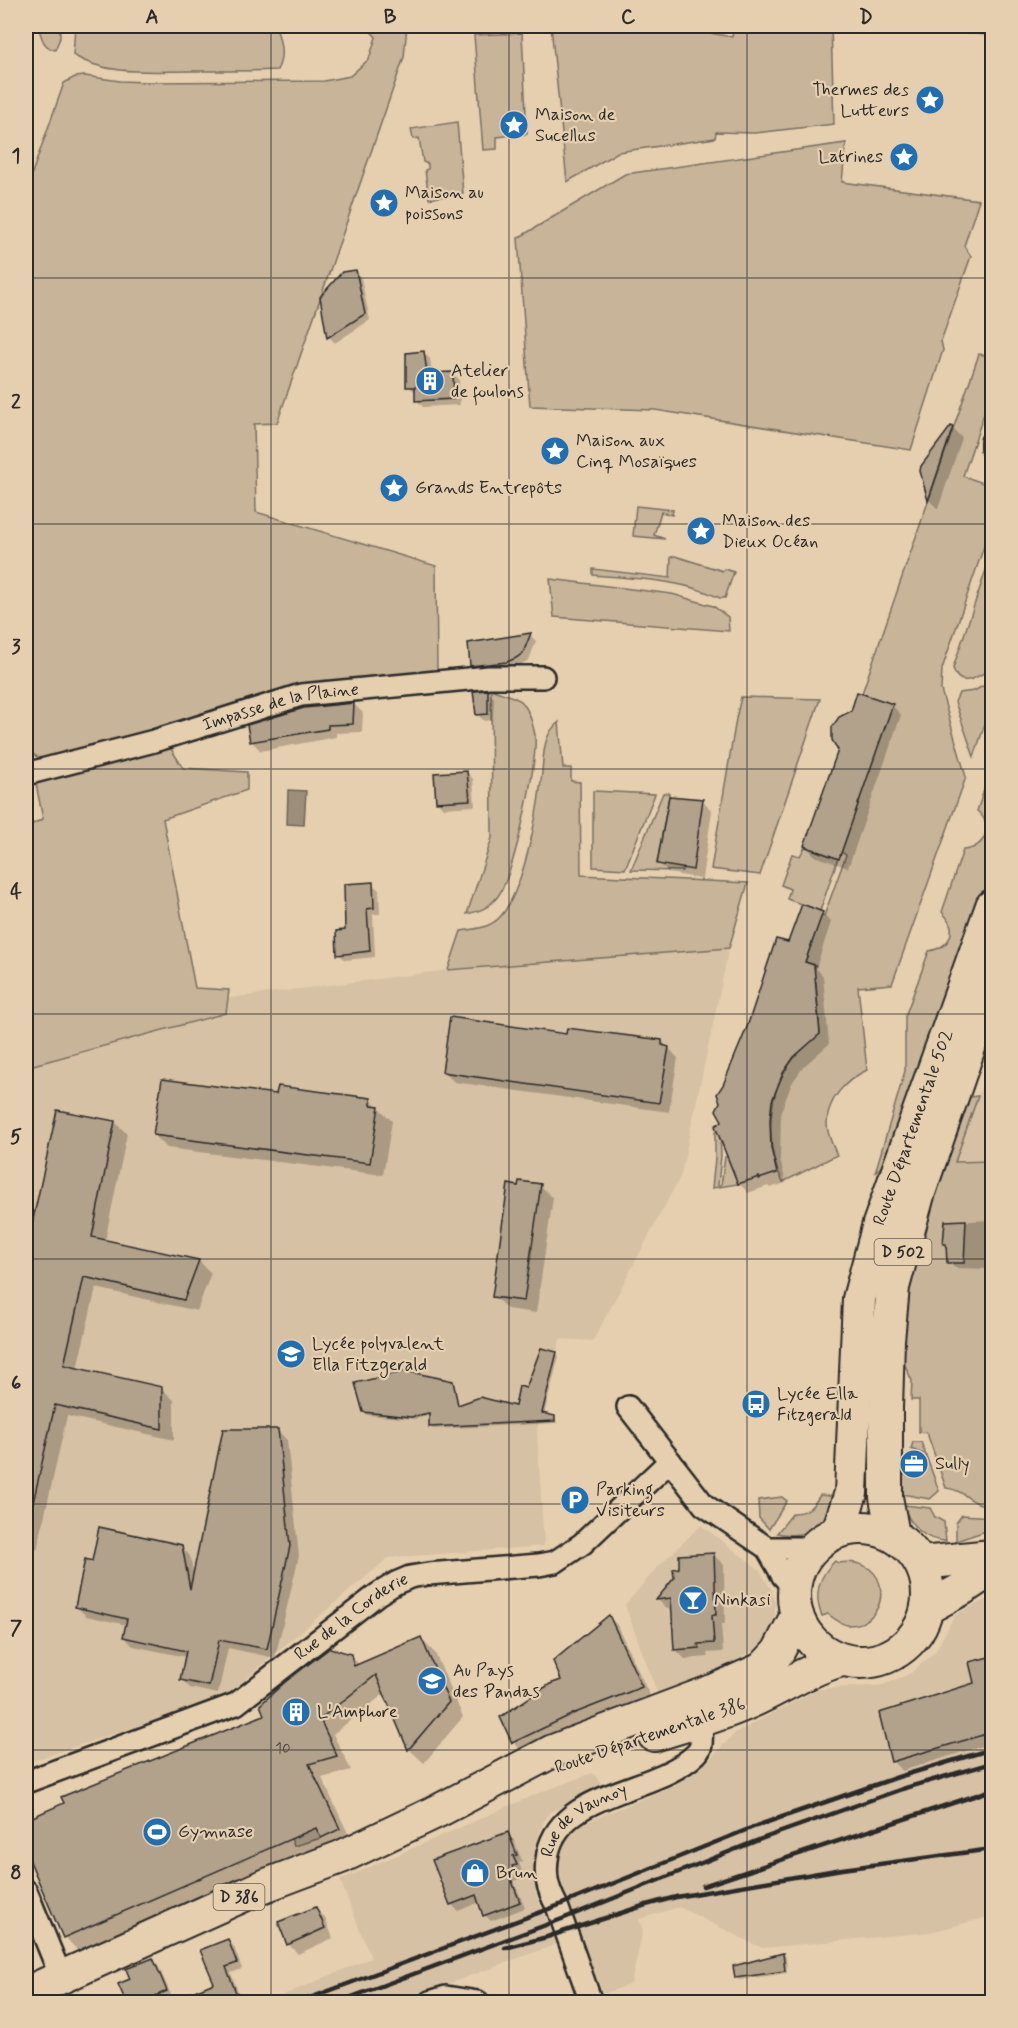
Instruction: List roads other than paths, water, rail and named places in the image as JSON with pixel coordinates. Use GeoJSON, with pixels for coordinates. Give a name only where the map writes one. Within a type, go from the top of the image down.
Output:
{"type":"FeatureCollection","features":[{"type":"Feature","properties":{"kind":"main road","name":"Route Départementale 502"},"geometry":{"type":"LineString","coordinates":[[838,1531],[851,1493],[859,1299],[879,1224],[993,906]]}},
{"type":"Feature","properties":{"kind":"main road","name":"Route Départementale 502"},"geometry":{"type":"LineString","coordinates":[[893,1535],[886,1497],[888,1340],[893,1287],[918,1195],[993,981]]}},
{"type":"Feature","properties":{"kind":"main road"},"geometry":{"type":"LineString","coordinates":[[857,1527],[876,1528],[893,1535],[909,1547],[921,1563],[928,1585],[927,1608],[919,1629],[905,1646],[886,1658],[864,1662],[842,1660],[822,1650],[807,1635],[796,1601],[800,1565],[812,1548],[824,1538],[838,1531],[857,1527]]}},
{"type":"Feature","properties":{"kind":"main road"},"geometry":{"type":"LineString","coordinates":[[921,1563],[993,1556]]}},
{"type":"Feature","properties":{"kind":"main road"},"geometry":{"type":"LineString","coordinates":[[927,1608],[993,1569]]}},
{"type":"Feature","properties":{"kind":"main road","name":"Route Départementale 386"},"geometry":{"type":"LineString","coordinates":[[26,1993],[264,1886],[342,1857],[454,1803],[553,1751],[715,1690],[762,1669],[778,1652],[796,1601]]}},
{"type":"Feature","properties":{"kind":"main road","name":"Route Départementale 386"},"geometry":{"type":"LineString","coordinates":[[454,1803],[747,1703],[823,1665],[842,1660]]}},
{"type":"Feature","properties":{"kind":"main road","name":"D 386"},"geometry":{"type":"LineString","coordinates":[[709,1717],[762,1669]]}},
{"type":"Feature","properties":{"kind":"street"},"geometry":{"type":"LineString","coordinates":[[993,442],[993,448]]}},
{"type":"Feature","properties":{"kind":"street","name":"Impasse de la Plaine"},"geometry":{"type":"LineString","coordinates":[[26,774],[154,741],[301,695],[489,677],[543,676]]}},
{"type":"Feature","properties":{"kind":"street"},"geometry":{"type":"LineString","coordinates":[[628,1407],[704,1505],[766,1548],[796,1601]]}},
{"type":"Feature","properties":{"kind":"street","name":"Rue de la Corderie"},"geometry":{"type":"LineString","coordinates":[[26,1782],[236,1704],[378,1594],[410,1577],[555,1562],[582,1544],[670,1461]]}},
{"type":"Feature","properties":{"kind":"street"},"geometry":{"type":"LineString","coordinates":[[766,1548],[812,1548]]}},
{"type":"Feature","properties":{"kind":"street","name":"Rue de Vaunoy"},"geometry":{"type":"LineString","coordinates":[[591,2002],[557,1906],[549,1891],[546,1877],[550,1846],[565,1821],[575,1812],[651,1780],[690,1759],[702,1745],[702,1728],[709,1717]]}},
{"type":"Feature","properties":{"kind":"street"},"geometry":{"type":"LineString","coordinates":[[26,1891],[61,1977]]}},
{"type":"Feature","properties":{"kind":"street"},"geometry":{"type":"LineString","coordinates":[[430,2002],[446,1997],[478,2002]]}},
{"type":"Feature","properties":{"kind":"railway"},"geometry":{"type":"LineString","coordinates":[[299,2002],[557,1906],[756,1826],[898,1777],[992,1749]]}},
{"type":"Feature","properties":{"kind":"railway"},"geometry":{"type":"LineString","coordinates":[[338,2002],[562,1919],[761,1839],[902,1789],[992,1763]]}},
{"type":"Feature","properties":{"kind":"railway"},"geometry":{"type":"LineString","coordinates":[[703,1886],[992,1790]]}},
{"type":"Feature","properties":{"kind":"railway"},"geometry":{"type":"LineString","coordinates":[[505,1948],[676,1897],[842,1869],[992,1849]]}},
{"type":"Feature","properties":{"kind":"place","name":"Thermes des Lutteurs"},"geometry":{"type":"Point","coordinates":[930,100]}},
{"type":"Feature","properties":{"kind":"place","name":"Maison de Sucellus"},"geometry":{"type":"Point","coordinates":[514,125]}},
{"type":"Feature","properties":{"kind":"place","name":"Latrines"},"geometry":{"type":"Point","coordinates":[904,157]}},
{"type":"Feature","properties":{"kind":"place","name":"Maison au poissons"},"geometry":{"type":"Point","coordinates":[384,203]}},
{"type":"Feature","properties":{"kind":"place","name":"Atelier de foulons"},"geometry":{"type":"Point","coordinates":[430,381]}},
{"type":"Feature","properties":{"kind":"place","name":"Maison aux Cinq Mosaïques"},"geometry":{"type":"Point","coordinates":[555,451]}},
{"type":"Feature","properties":{"kind":"place","name":"Grands Entrepôts"},"geometry":{"type":"Point","coordinates":[394,488]}},
{"type":"Feature","properties":{"kind":"place","name":"Maison des Dieux Océan"},"geometry":{"type":"Point","coordinates":[701,531]}},
{"type":"Feature","properties":{"kind":"place","name":"Lycée polyvalent Ella Fitzgerald"},"geometry":{"type":"Point","coordinates":[291,1354]}},
{"type":"Feature","properties":{"kind":"place","name":"Lycée Ella Fitzgerald"},"geometry":{"type":"Point","coordinates":[756,1404]}},
{"type":"Feature","properties":{"kind":"place","name":"Sully"},"geometry":{"type":"Point","coordinates":[914,1464]}},
{"type":"Feature","properties":{"kind":"place","name":"Parking Visiteurs"},"geometry":{"type":"Point","coordinates":[575,1500]}},
{"type":"Feature","properties":{"kind":"place","name":"Ninkasi"},"geometry":{"type":"Point","coordinates":[693,1600]}},
{"type":"Feature","properties":{"kind":"place","name":"Au Pays des Pandas"},"geometry":{"type":"Point","coordinates":[432,1681]}},
{"type":"Feature","properties":{"kind":"place","name":"L'Amphore"},"geometry":{"type":"Point","coordinates":[296,1712]}},
{"type":"Feature","properties":{"kind":"place","name":"Gymnase"},"geometry":{"type":"Point","coordinates":[157,1832]}},
{"type":"Feature","properties":{"kind":"place","name":"Brun"},"geometry":{"type":"Point","coordinates":[475,1873]}}]}
